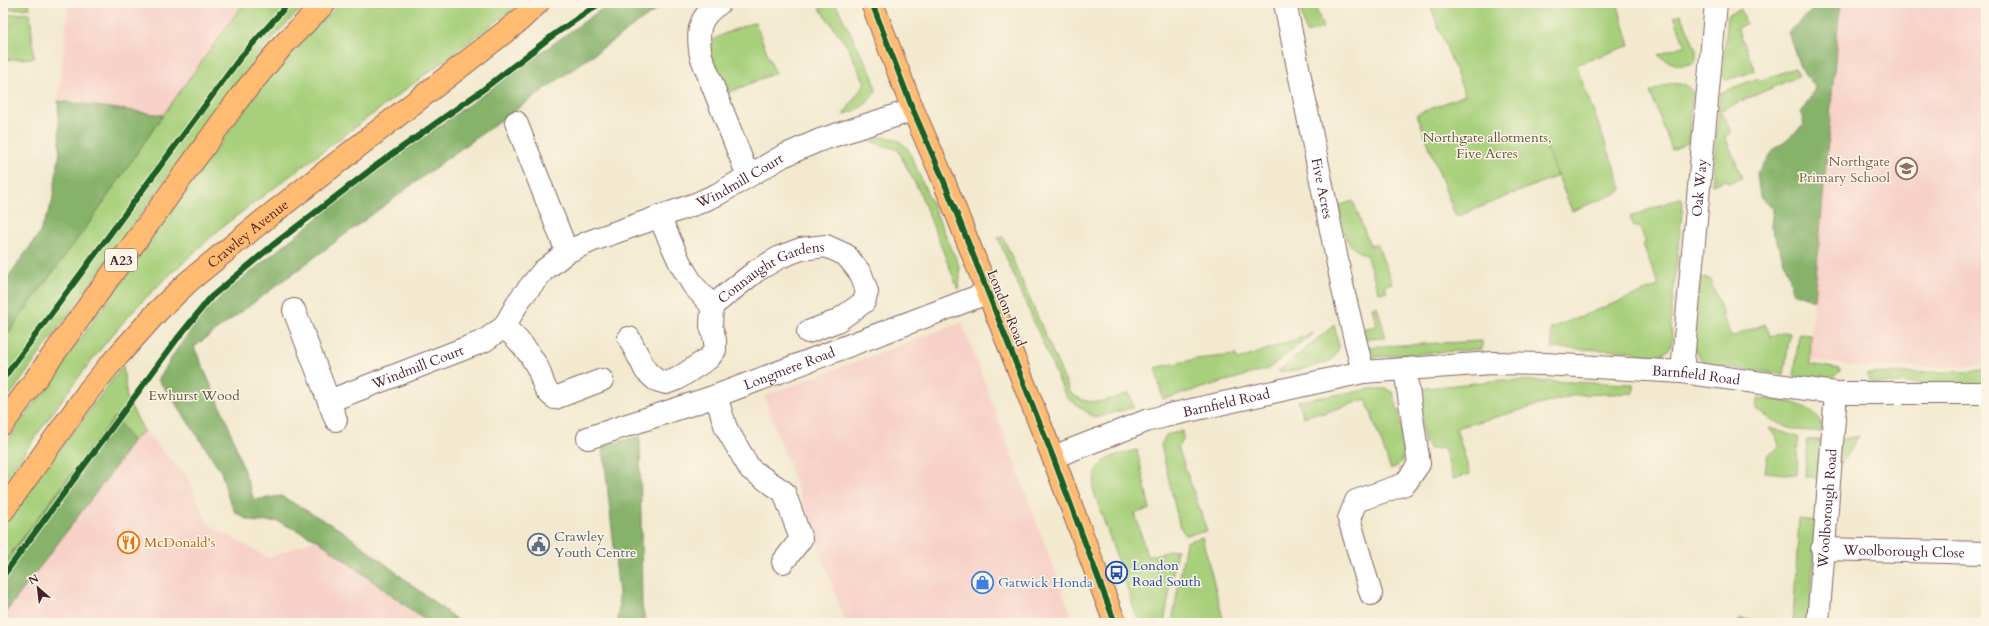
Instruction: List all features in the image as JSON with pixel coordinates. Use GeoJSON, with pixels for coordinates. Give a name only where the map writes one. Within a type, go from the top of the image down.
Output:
{"type":"FeatureCollection","features":[{"type":"Feature","properties":{"kind":"main road","name":"A23"},"geometry":{"type":"LineString","coordinates":[[3,424],[240,97],[284,44],[325,3]]}},
{"type":"Feature","properties":{"kind":"main road","name":"Crawley Avenue"},"geometry":{"type":"LineString","coordinates":[[3,511],[99,378],[158,311],[188,282],[254,227],[519,21],[538,3]]}},
{"type":"Feature","properties":{"kind":"main road"},"geometry":{"type":"LineString","coordinates":[[519,21],[548,3]]}},
{"type":"Feature","properties":{"kind":"main road","name":"London Road"},"geometry":{"type":"LineString","coordinates":[[872,3],[912,110],[941,174],[1053,457],[1115,623]]}},
{"type":"Feature","properties":{"kind":"street"},"geometry":{"type":"LineString","coordinates":[[720,3],[711,9],[701,21],[698,39],[701,56],[748,176]]}},
{"type":"Feature","properties":{"kind":"street","name":"Five Acres"},"geometry":{"type":"LineString","coordinates":[[1285,3],[1344,294],[1363,372]]}},
{"type":"Feature","properties":{"kind":"street","name":"Oak Way"},"geometry":{"type":"LineString","coordinates":[[1682,372],[1716,3]]}},
{"type":"Feature","properties":{"kind":"street","name":"Windmill Court"},"geometry":{"type":"LineString","coordinates":[[294,310],[333,411],[484,341],[504,327],[520,299],[543,271],[567,252],[591,241],[698,203],[783,156],[820,140],[912,110]]}},
{"type":"Feature","properties":{"kind":"street"},"geometry":{"type":"LineString","coordinates":[[516,122],[567,252]]}},
{"type":"Feature","properties":{"kind":"street","name":"Connaught Gardens"},"geometry":{"type":"LineString","coordinates":[[659,216],[680,263],[693,285],[712,306],[756,271],[780,257],[801,249],[826,246],[846,256],[861,274],[867,292],[864,302],[837,321],[808,332]]}},
{"type":"Feature","properties":{"kind":"street","name":"Longmere Road"},"geometry":{"type":"LineString","coordinates":[[588,438],[716,396],[987,293]]}},
{"type":"Feature","properties":{"kind":"street"},"geometry":{"type":"LineString","coordinates":[[629,338],[646,371],[656,380],[666,383],[677,379],[709,358],[715,350],[715,340],[711,326],[712,306]]}},
{"type":"Feature","properties":{"kind":"street"},"geometry":{"type":"LineString","coordinates":[[504,327],[521,342],[536,365],[546,392],[555,398],[602,380]]}},
{"type":"Feature","properties":{"kind":"street","name":"Barnfield Road"},"geometry":{"type":"LineString","coordinates":[[1053,457],[1146,421],[1363,372],[1406,369],[1507,363],[1682,372],[1836,393],[1986,393]]}},
{"type":"Feature","properties":{"kind":"street"},"geometry":{"type":"LineString","coordinates":[[1371,594],[1349,519],[1356,501],[1405,484],[1419,464],[1406,369]]}},
{"type":"Feature","properties":{"kind":"street","name":"Woolborough Road"},"geometry":{"type":"LineString","coordinates":[[1818,623],[1822,549],[1836,393]]}},
{"type":"Feature","properties":{"kind":"street"},"geometry":{"type":"LineString","coordinates":[[716,396],[726,428],[750,469],[784,492],[801,539],[783,562]]}},
{"type":"Feature","properties":{"kind":"street","name":"Woolborough Close"},"geometry":{"type":"LineString","coordinates":[[1822,549],[1986,553]]}},
{"type":"Feature","properties":{"kind":"shaded area"},"geometry":{"type":"Polygon","coordinates":[[[69,3],[245,3],[163,115],[58,101],[69,3]]]}},
{"type":"Feature","properties":{"kind":"shaded area","name":"Northgate Primary School"},"geometry":{"type":"Polygon","coordinates":[[[1840,3],[1986,3],[1986,365],[1952,367],[1860,366],[1811,360],[1811,335],[1840,3]]]}},
{"type":"Feature","properties":{"kind":"shaded area"},"geometry":{"type":"Polygon","coordinates":[[[962,322],[1071,614],[1049,623],[846,623],[764,396],[962,322]]]}},
{"type":"Feature","properties":{"kind":"shaded area"},"geometry":{"type":"Polygon","coordinates":[[[144,431],[187,477],[208,524],[268,558],[316,539],[429,623],[3,623],[3,616],[119,462],[132,441],[144,431]]]}},
{"type":"Feature","properties":{"kind":"green space"},"geometry":{"type":"Polygon","coordinates":[[[3,3],[29,3],[30,8],[3,10],[3,3]]]}},
{"type":"Feature","properties":{"kind":"green space"},"geometry":{"type":"Polygon","coordinates":[[[244,3],[307,3],[279,31],[225,97],[3,405],[3,340],[92,219],[163,115],[244,3]]]}},
{"type":"Feature","properties":{"kind":"green space"},"geometry":{"type":"Polygon","coordinates":[[[340,3],[521,3],[223,226],[148,295],[92,359],[3,483],[3,447],[247,106],[291,52],[340,3]]]}},
{"type":"Feature","properties":{"kind":"green space","name":"Ewhurst Wood"},"geometry":{"type":"Polygon","coordinates":[[[610,3],[666,3],[452,155],[194,347],[228,424],[254,500],[281,496],[344,532],[461,623],[429,623],[316,539],[277,521],[257,522],[246,519],[235,512],[228,497],[221,471],[172,398],[158,380],[175,352],[197,322],[223,294],[375,172],[610,3]]]}},
{"type":"Feature","properties":{"kind":"green space"},"geometry":{"type":"Polygon","coordinates":[[[816,3],[835,3],[872,75],[876,90],[870,100],[854,111],[843,115],[865,83],[847,46],[816,3]]]}},
{"type":"Feature","properties":{"kind":"green space"},"geometry":{"type":"Polygon","coordinates":[[[1299,3],[1314,3],[1323,28],[1306,33],[1299,3]]]}},
{"type":"Feature","properties":{"kind":"green space","name":"Northgate allotments, Five Acres"},"geometry":{"type":"Polygon","coordinates":[[[1429,3],[1617,3],[1630,45],[1576,65],[1622,188],[1620,192],[1572,211],[1546,146],[1557,176],[1456,217],[1417,114],[1465,95],[1429,3]]]}},
{"type":"Feature","properties":{"kind":"green space"},"geometry":{"type":"Polygon","coordinates":[[[1820,3],[1840,3],[1814,300],[1792,292],[1789,275],[1771,226],[1773,208],[1760,197],[1757,173],[1774,150],[1804,125],[1801,113],[1816,88],[1800,67],[1788,32],[1820,3]]]}},
{"type":"Feature","properties":{"kind":"green space"},"geometry":{"type":"Polygon","coordinates":[[[1741,9],[1746,24],[1738,28],[1755,71],[1726,80],[1722,76],[1728,14],[1741,9]]]}},
{"type":"Feature","properties":{"kind":"green space"},"geometry":{"type":"Polygon","coordinates":[[[30,13],[34,58],[3,60],[3,15],[30,13]]]}},
{"type":"Feature","properties":{"kind":"green space"},"geometry":{"type":"Polygon","coordinates":[[[1681,14],[1696,50],[1696,61],[1686,65],[1672,63],[1658,55],[1685,45],[1674,16],[1681,14]]]}},
{"type":"Feature","properties":{"kind":"green space"},"geometry":{"type":"Polygon","coordinates":[[[755,22],[775,73],[725,94],[711,61],[709,48],[710,44],[724,34],[755,22]]]}},
{"type":"Feature","properties":{"kind":"green space"},"geometry":{"type":"Polygon","coordinates":[[[1795,68],[1799,76],[1721,110],[1731,132],[1725,136],[1742,178],[1728,183],[1726,180],[1712,185],[1720,93],[1758,78],[1759,81],[1795,68]]]}},
{"type":"Feature","properties":{"kind":"green space"},"geometry":{"type":"Polygon","coordinates":[[[1671,83],[1686,85],[1693,92],[1688,143],[1672,150],[1650,92],[1671,83]]]}},
{"type":"Feature","properties":{"kind":"green space"},"geometry":{"type":"Polygon","coordinates":[[[58,101],[163,115],[92,219],[3,340],[3,284],[39,234],[52,203],[60,151],[58,101]]]}},
{"type":"Feature","properties":{"kind":"green space"},"geometry":{"type":"Polygon","coordinates":[[[881,137],[896,139],[908,149],[959,266],[960,279],[958,289],[920,193],[898,150],[870,141],[881,137]]]}},
{"type":"Feature","properties":{"kind":"green space"},"geometry":{"type":"Polygon","coordinates":[[[1681,197],[1683,202],[1671,322],[1672,342],[1667,351],[1663,354],[1650,356],[1632,351],[1552,348],[1551,328],[1659,286],[1643,244],[1646,243],[1639,226],[1635,228],[1630,217],[1681,197]]]}},
{"type":"Feature","properties":{"kind":"green space"},"geometry":{"type":"Polygon","coordinates":[[[1353,201],[1370,246],[1377,244],[1392,283],[1385,286],[1387,291],[1379,293],[1366,255],[1352,247],[1345,235],[1338,206],[1353,201]]]}},
{"type":"Feature","properties":{"kind":"green space"},"geometry":{"type":"Polygon","coordinates":[[[1003,237],[1070,392],[1077,397],[1091,402],[1099,402],[1129,393],[1134,407],[1095,418],[1066,397],[998,238],[1003,237]]]}},
{"type":"Feature","properties":{"kind":"green space"},"geometry":{"type":"Polygon","coordinates":[[[1701,278],[1710,279],[1731,337],[1765,324],[1771,337],[1784,332],[1790,333],[1784,374],[1712,366],[1699,357],[1694,344],[1693,326],[1701,278]]]}},
{"type":"Feature","properties":{"kind":"green space"},"geometry":{"type":"Polygon","coordinates":[[[1377,306],[1386,338],[1361,339],[1358,330],[1377,326],[1372,307],[1377,306]]]}},
{"type":"Feature","properties":{"kind":"green space"},"geometry":{"type":"Polygon","coordinates":[[[1334,325],[1338,346],[1337,353],[1333,358],[1319,365],[1278,372],[1334,325]]]}},
{"type":"Feature","properties":{"kind":"green space"},"geometry":{"type":"Polygon","coordinates":[[[1313,333],[1268,369],[1163,399],[1155,368],[1196,359],[1236,355],[1238,360],[1313,333]]]}},
{"type":"Feature","properties":{"kind":"green space"},"geometry":{"type":"Polygon","coordinates":[[[1799,334],[1811,335],[1810,364],[1840,369],[1840,371],[1831,380],[1796,378],[1794,376],[1799,334]]]}},
{"type":"Feature","properties":{"kind":"green space"},"geometry":{"type":"Polygon","coordinates":[[[1482,341],[1482,349],[1363,358],[1362,347],[1482,341]]]}},
{"type":"Feature","properties":{"kind":"green space"},"geometry":{"type":"Polygon","coordinates":[[[123,366],[127,399],[144,431],[132,441],[115,417],[3,564],[3,524],[123,366]]]}},
{"type":"Feature","properties":{"kind":"green space"},"geometry":{"type":"Polygon","coordinates":[[[1986,371],[1986,385],[1871,383],[1866,374],[1986,371]]]}},
{"type":"Feature","properties":{"kind":"green space"},"geometry":{"type":"Polygon","coordinates":[[[1503,380],[1634,384],[1634,393],[1575,395],[1456,428],[1470,474],[1453,479],[1444,448],[1430,449],[1424,442],[1418,389],[1503,380]]]}},
{"type":"Feature","properties":{"kind":"green space"},"geometry":{"type":"Polygon","coordinates":[[[1371,389],[1387,389],[1393,393],[1397,408],[1403,436],[1403,453],[1401,462],[1391,470],[1366,399],[1321,414],[1320,412],[1304,417],[1298,401],[1371,389]]]}},
{"type":"Feature","properties":{"kind":"green space"},"geometry":{"type":"Polygon","coordinates":[[[1757,398],[1798,404],[1807,408],[1820,422],[1824,432],[1804,431],[1780,424],[1756,409],[1757,398]]]}},
{"type":"Feature","properties":{"kind":"green space"},"geometry":{"type":"Polygon","coordinates":[[[115,417],[132,441],[119,462],[3,616],[3,564],[115,417]]]}},
{"type":"Feature","properties":{"kind":"green space"},"geometry":{"type":"Polygon","coordinates":[[[1769,428],[1798,437],[1797,475],[1765,472],[1768,454],[1773,452],[1779,446],[1777,439],[1769,428]]]}},
{"type":"Feature","properties":{"kind":"green space"},"geometry":{"type":"Polygon","coordinates":[[[1182,431],[1183,439],[1178,447],[1207,531],[1185,535],[1179,524],[1161,445],[1166,435],[1182,431]]]}},
{"type":"Feature","properties":{"kind":"green space"},"geometry":{"type":"Polygon","coordinates":[[[640,436],[642,607],[646,623],[618,623],[619,594],[603,446],[640,436]]]}},
{"type":"Feature","properties":{"kind":"green space"},"geometry":{"type":"Polygon","coordinates":[[[1859,436],[1840,465],[1839,440],[1859,436]]]}},
{"type":"Feature","properties":{"kind":"green space"},"geometry":{"type":"Polygon","coordinates":[[[1807,440],[1823,440],[1819,477],[1805,477],[1807,440]]]}},
{"type":"Feature","properties":{"kind":"green space"},"geometry":{"type":"Polygon","coordinates":[[[1137,450],[1150,509],[1135,513],[1147,557],[1177,549],[1164,623],[1139,623],[1093,489],[1094,478],[1101,464],[1112,457],[1137,450]]]}},
{"type":"Feature","properties":{"kind":"green space"},"geometry":{"type":"Polygon","coordinates":[[[1799,519],[1816,521],[1809,623],[1793,623],[1799,519]]]}},
{"type":"Feature","properties":{"kind":"green space"},"geometry":{"type":"Polygon","coordinates":[[[1202,537],[1224,623],[1172,623],[1186,542],[1202,537]]]}},
{"type":"Feature","properties":{"kind":"green space"},"geometry":{"type":"Polygon","coordinates":[[[1740,619],[1785,623],[1739,623],[1740,619]]]}},
{"type":"Feature","properties":{"kind":"cycle path"},"geometry":{"type":"LineString","coordinates":[[3,379],[240,58],[289,3]]}},
{"type":"Feature","properties":{"kind":"cycle path"},"geometry":{"type":"LineString","coordinates":[[3,576],[177,339],[211,297],[273,245],[377,165],[480,92],[552,36],[600,3]]}},
{"type":"Feature","properties":{"kind":"cycle path"},"geometry":{"type":"LineString","coordinates":[[872,3],[913,110],[941,174],[1053,457],[1115,623]]}},
{"type":"Feature","properties":{"kind":"place","name":"Northgate Primary School"},"geometry":{"type":"Point","coordinates":[1906,169]}},
{"type":"Feature","properties":{"kind":"place","name":"McDonald's"},"geometry":{"type":"Point","coordinates":[129,542]}},
{"type":"Feature","properties":{"kind":"place","name":"Crawley Youth Centre"},"geometry":{"type":"Point","coordinates":[538,544]}},
{"type":"Feature","properties":{"kind":"place","name":"London Road South"},"geometry":{"type":"Point","coordinates":[1116,573]}},
{"type":"Feature","properties":{"kind":"place","name":"Gatwick Honda"},"geometry":{"type":"Point","coordinates":[982,582]}}]}
